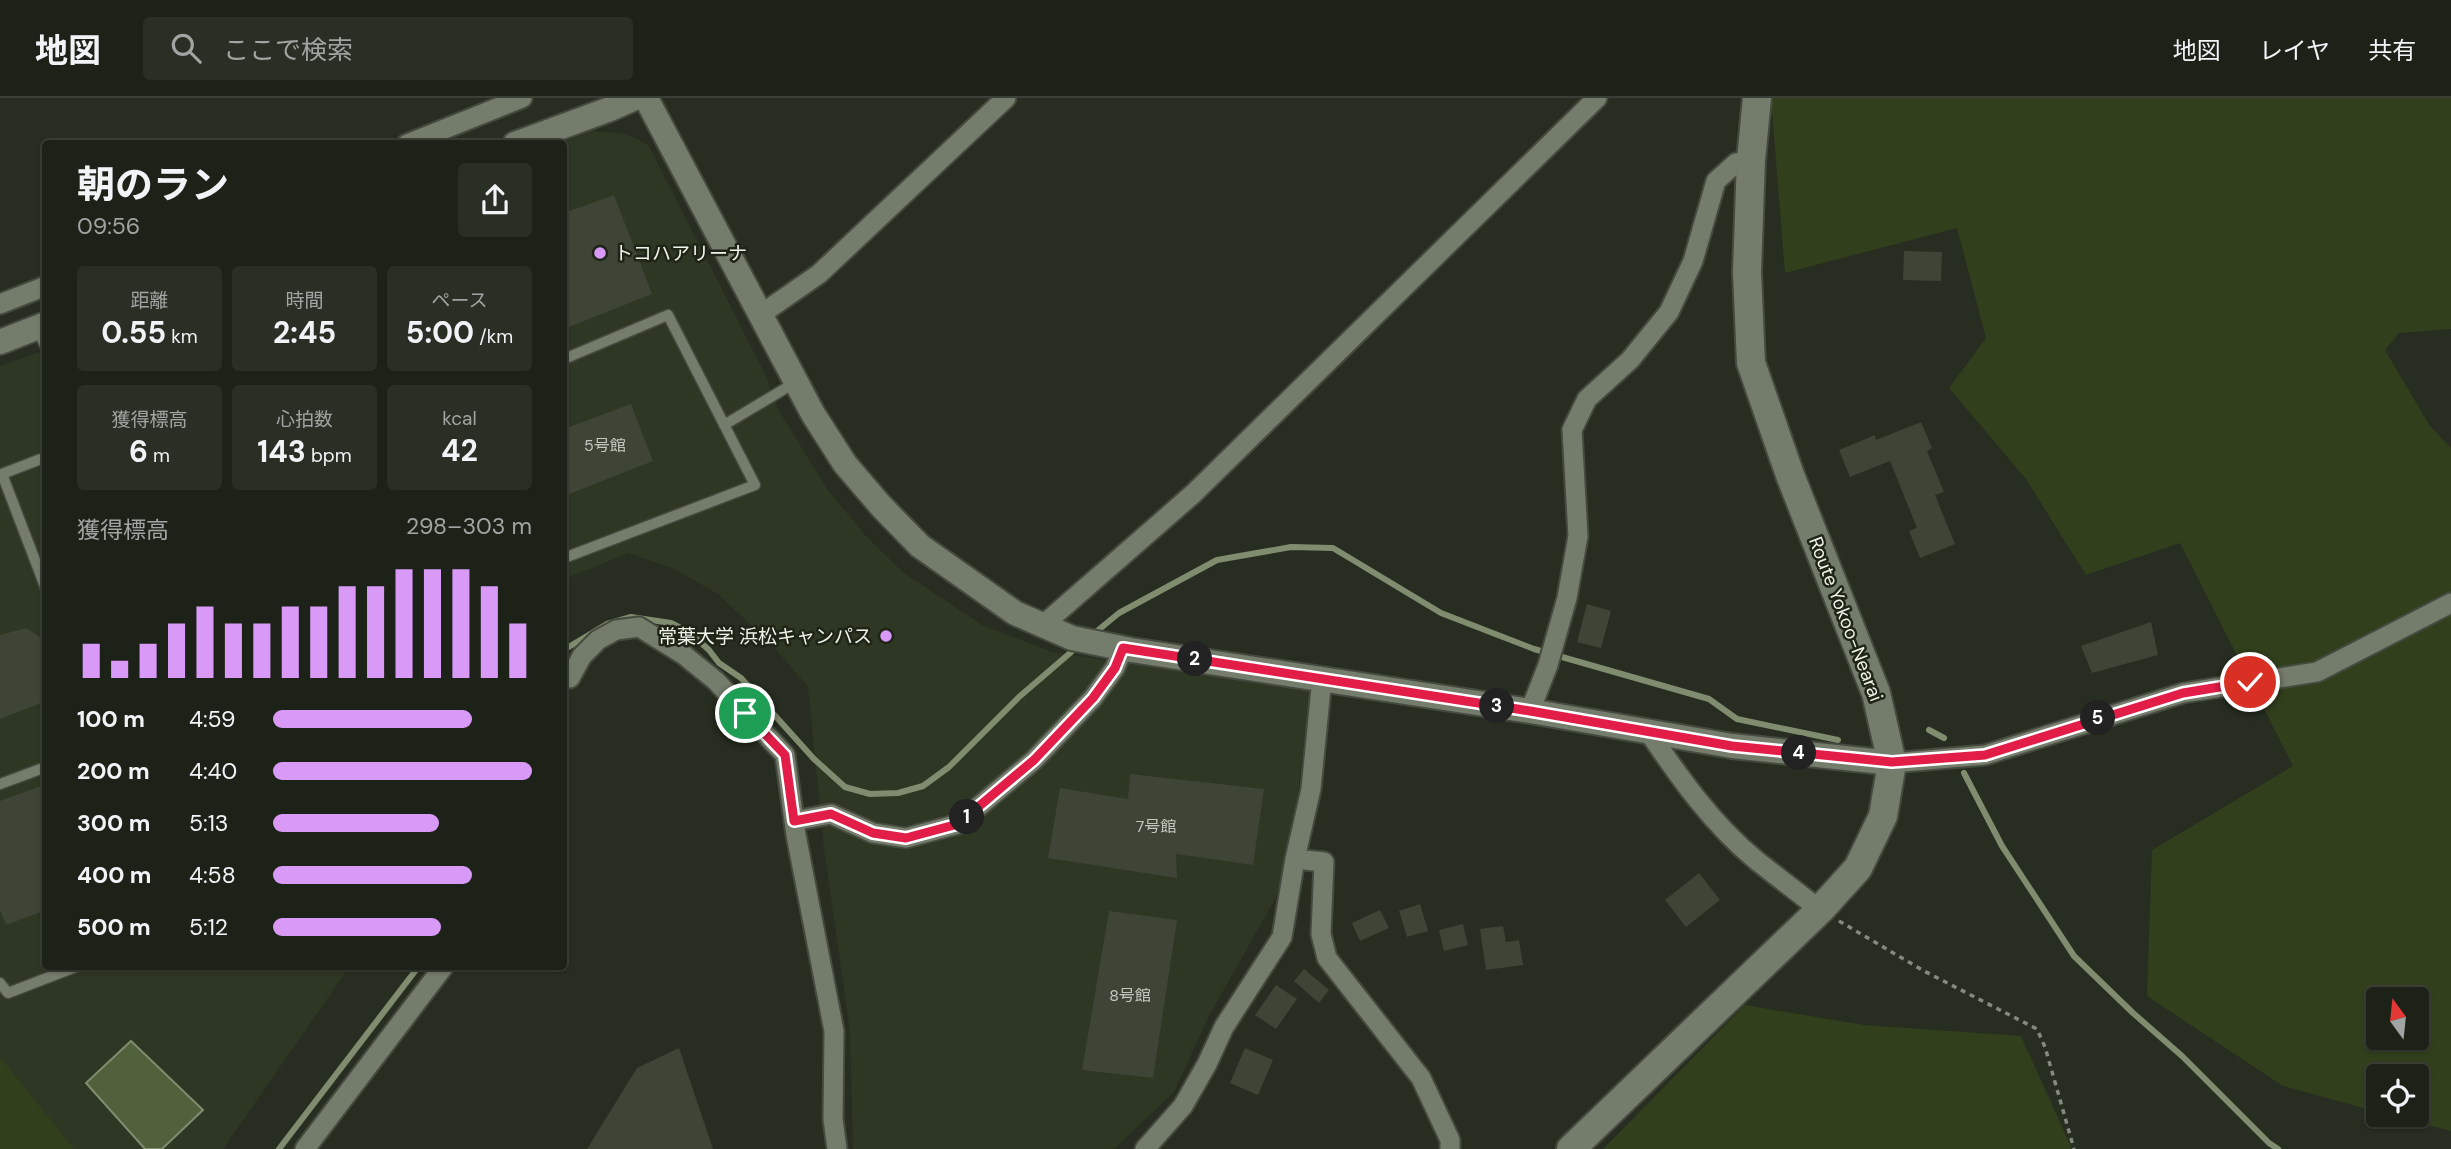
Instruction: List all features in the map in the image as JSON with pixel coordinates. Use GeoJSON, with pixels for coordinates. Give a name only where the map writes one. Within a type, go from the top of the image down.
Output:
{"type":"FeatureCollection","features":[{"type":"Feature","properties":{"kind":"main road","name":"Route Yokoo-Nearai"},"geometry":{"type":"LineString","coordinates":[[1572,1149],[1820,910],[1858,868],[1883,816],[1892,762],[1877,693],[1790,475],[1751,363],[1747,272],[1751,160],[1757,98]]}},
{"type":"Feature","properties":{"kind":"street"},"geometry":{"type":"LineString","coordinates":[[417,140],[522,98]]}},
{"type":"Feature","properties":{"kind":"street"},"geometry":{"type":"LineString","coordinates":[[526,140],[635,98]]}},
{"type":"Feature","properties":{"kind":"street"},"geometry":{"type":"LineString","coordinates":[[646,98],[813,414],[845,464],[920,546],[1016,613],[1072,638],[1732,746],[1892,762],[1985,755],[2183,693],[2317,672],[2451,603]]}},
{"type":"Feature","properties":{"kind":"street"},"geometry":{"type":"LineString","coordinates":[[760,314],[819,274],[1006,98]]}},
{"type":"Feature","properties":{"kind":"street"},"geometry":{"type":"LineString","coordinates":[[1043,625],[1193,494],[1597,98]]}},
{"type":"Feature","properties":{"kind":"street"},"geometry":{"type":"LineString","coordinates":[[1530,711],[1548,665],[1567,598],[1578,536],[1572,430],[1587,400],[1630,360],[1669,312],[1693,261],[1716,181],[1736,163],[1751,160]]}},
{"type":"Feature","properties":{"kind":"street"},"geometry":{"type":"LineString","coordinates":[[0,304],[42,288]]}},
{"type":"Feature","properties":{"kind":"street"},"geometry":{"type":"LineString","coordinates":[[0,342],[42,333]]}},
{"type":"Feature","properties":{"kind":"street"},"geometry":{"type":"LineString","coordinates":[[567,679],[582,656],[598,640],[616,630],[639,627],[684,655],[716,681],[785,755],[794,821],[834,1031],[834,1119],[837,1149]]}},
{"type":"Feature","properties":{"kind":"street"},"geometry":{"type":"LineString","coordinates":[[794,821],[831,814],[873,833],[906,838],[958,824],[1034,760],[1093,698],[1115,668],[1123,648]]}},
{"type":"Feature","properties":{"kind":"street"},"geometry":{"type":"LineString","coordinates":[[1145,1149],[1183,1106],[1224,1027],[1282,937],[1295,859],[1311,789],[1322,678]]}},
{"type":"Feature","properties":{"kind":"street"},"geometry":{"type":"LineString","coordinates":[[1648,731],[1682,780],[1727,832],[1755,859],[1820,910]]}},
{"type":"Feature","properties":{"kind":"street"},"geometry":{"type":"LineString","coordinates":[[1295,859],[1324,862],[1321,934],[1327,958],[1421,1078],[1450,1140],[1450,1149]]}},
{"type":"Feature","properties":{"kind":"street"},"geometry":{"type":"LineString","coordinates":[[305,1149],[441,970]]}},
{"type":"Feature","properties":{"kind":"lane"},"geometry":{"type":"LineString","coordinates":[[567,358],[668,315],[755,485],[567,557]]}},
{"type":"Feature","properties":{"kind":"lane"},"geometry":{"type":"LineString","coordinates":[[724,425],[796,382]]}},
{"type":"Feature","properties":{"kind":"lane"},"geometry":{"type":"LineString","coordinates":[[42,459],[2,474],[42,579]]}},
{"type":"Feature","properties":{"kind":"lane"},"geometry":{"type":"LineString","coordinates":[[0,784],[42,769]]}},
{"type":"Feature","properties":{"kind":"lane"},"geometry":{"type":"LineString","coordinates":[[0,983],[8,992],[67,970]]}},
{"type":"Feature","properties":{"kind":"path"},"geometry":{"type":"LineString","coordinates":[[1820,910],[1924,971],[2037,1030],[2045,1047],[2074,1149]]}},
{"type":"Feature","properties":{"kind":"shaded area"},"geometry":{"type":"Polygon","coordinates":[[[1771,98],[2451,98],[2451,329],[2399,333],[2385,350],[2430,426],[2451,448],[2451,1131],[2429,1125],[2429,1064],[2366,1064],[2366,1109],[2283,1086],[2147,996],[2152,850],[2293,766],[2180,543],[2086,575],[2026,479],[1949,388],[1986,338],[1957,228],[1785,273],[1771,98]]]}},
{"type":"Feature","properties":{"kind":"shaded area","name":"常葉大学 浜松キャンパス"},"geometry":{"type":"Polygon","coordinates":[[[591,131],[621,133],[649,146],[765,374],[778,409],[827,489],[866,536],[904,573],[982,625],[1052,652],[1310,691],[1288,876],[1209,1016],[1174,1092],[1114,1149],[853,1149],[850,1031],[824,849],[808,687],[773,646],[718,594],[674,569],[629,553],[567,578],[567,141],[591,131]]]}},
{"type":"Feature","properties":{"kind":"shaded area"},"geometry":{"type":"Polygon","coordinates":[[[42,351],[42,970],[347,970],[223,1149],[0,1149],[0,366],[42,351]]]}},
{"type":"Feature","properties":{"kind":"shaded area"},"geometry":{"type":"Polygon","coordinates":[[[1745,1005],[1864,1025],[2021,1036],[2072,1149],[1603,1149],[1745,1005]]]}},
{"type":"Feature","properties":{"kind":"shaded area"},"geometry":{"type":"Polygon","coordinates":[[[131,1041],[203,1110],[162,1149],[145,1149],[86,1083],[131,1041]]]}},
{"type":"Feature","properties":{"kind":"shaded area"},"geometry":{"type":"Polygon","coordinates":[[[0,1057],[74,1149],[0,1149],[0,1057]]]}},
{"type":"Feature","properties":{"kind":"building","name":"トコハアリーナ"},"geometry":{"type":"Polygon","coordinates":[[[614,195],[652,294],[567,328],[567,212],[614,195]]]}},
{"type":"Feature","properties":{"kind":"building"},"geometry":{"type":"Polygon","coordinates":[[[1904,251],[1942,252],[1941,281],[1903,280],[1904,251]]]}},
{"type":"Feature","properties":{"kind":"building"},"geometry":{"type":"Polygon","coordinates":[[[631,404],[653,461],[567,495],[567,428],[631,404]]]}},
{"type":"Feature","properties":{"kind":"building"},"geometry":{"type":"Polygon","coordinates":[[[1921,422],[1932,448],[1927,451],[1944,492],[1935,495],[1955,544],[1920,558],[1909,531],[1917,528],[1890,461],[1850,477],[1839,450],[1875,435],[1876,440],[1921,422]]]}},
{"type":"Feature","properties":{"kind":"building"},"geometry":{"type":"Polygon","coordinates":[[[1587,604],[1611,611],[1601,648],[1577,642],[1587,604]]]}},
{"type":"Feature","properties":{"kind":"building"},"geometry":{"type":"Polygon","coordinates":[[[2151,622],[2158,655],[2092,673],[2081,646],[2151,622]]]}},
{"type":"Feature","properties":{"kind":"building"},"geometry":{"type":"Polygon","coordinates":[[[26,628],[40,637],[42,703],[0,719],[0,635],[26,628]]]}},
{"type":"Feature","properties":{"kind":"building"},"geometry":{"type":"Polygon","coordinates":[[[1130,774],[1264,789],[1253,865],[1176,854],[1177,878],[1048,858],[1060,788],[1128,799],[1130,774]]]}},
{"type":"Feature","properties":{"kind":"building"},"geometry":{"type":"Polygon","coordinates":[[[42,785],[42,912],[6,925],[0,910],[0,801],[42,785]]]}},
{"type":"Feature","properties":{"kind":"building"},"geometry":{"type":"Polygon","coordinates":[[[1699,873],[1720,900],[1686,927],[1665,900],[1699,873]]]}},
{"type":"Feature","properties":{"kind":"building"},"geometry":{"type":"Polygon","coordinates":[[[1420,904],[1428,931],[1407,937],[1399,911],[1420,904]]]}},
{"type":"Feature","properties":{"kind":"building"},"geometry":{"type":"Polygon","coordinates":[[[1380,910],[1389,928],[1360,941],[1352,923],[1380,910]]]}},
{"type":"Feature","properties":{"kind":"building"},"geometry":{"type":"Polygon","coordinates":[[[1109,911],[1177,920],[1153,1078],[1082,1070],[1109,911]]]}},
{"type":"Feature","properties":{"kind":"building"},"geometry":{"type":"Polygon","coordinates":[[[1463,924],[1468,945],[1444,951],[1439,930],[1463,924]]]}},
{"type":"Feature","properties":{"kind":"building"},"geometry":{"type":"Polygon","coordinates":[[[1503,926],[1506,942],[1519,940],[1523,965],[1486,970],[1480,929],[1503,926]]]}},
{"type":"Feature","properties":{"kind":"building"},"geometry":{"type":"Polygon","coordinates":[[[1304,969],[1329,990],[1319,1003],[1294,981],[1304,969]]]}},
{"type":"Feature","properties":{"kind":"building"},"geometry":{"type":"Polygon","coordinates":[[[1276,985],[1297,999],[1276,1029],[1255,1015],[1276,985]]]}},
{"type":"Feature","properties":{"kind":"building"},"geometry":{"type":"Polygon","coordinates":[[[679,1048],[713,1149],[587,1149],[637,1068],[679,1048]]]}},
{"type":"Feature","properties":{"kind":"building"},"geometry":{"type":"Polygon","coordinates":[[[1245,1048],[1273,1060],[1258,1095],[1230,1083],[1245,1048]]]}},
{"type":"Feature","properties":{"kind":"waterway"},"geometry":{"type":"LineString","coordinates":[[1091,636],[1119,613],[1217,560],[1291,547],[1333,548],[1441,613],[1534,649],[1709,699],[1737,719],[1838,740]]}},
{"type":"Feature","properties":{"kind":"waterway"},"geometry":{"type":"LineString","coordinates":[[567,648],[607,624],[631,617],[671,623],[689,632],[719,663],[741,678],[814,759],[845,787],[870,794],[898,793],[923,786],[949,767],[1019,697],[1077,647]]}},
{"type":"Feature","properties":{"kind":"waterway"},"geometry":{"type":"LineString","coordinates":[[1929,730],[1944,738]]}},
{"type":"Feature","properties":{"kind":"waterway"},"geometry":{"type":"LineString","coordinates":[[1964,773],[2002,846],[2074,956],[2278,1149]]}},
{"type":"Feature","properties":{"kind":"waterway"},"geometry":{"type":"LineString","coordinates":[[279,1149],[416,970]]}},
{"type":"Feature","properties":{"kind":"place","name":"トコハアリーナ"},"geometry":{"type":"Point","coordinates":[600,253]}},
{"type":"Feature","properties":{"kind":"place","name":"常葉大学 浜松キャンパス"},"geometry":{"type":"Point","coordinates":[886,636]}},
{"type":"Feature","properties":{"kind":"route"},"geometry":{"type":"LineString","coordinates":[[745,713],[785,755],[794,821],[831,814],[873,833],[906,838],[958,824],[1034,760],[1093,698],[1115,668],[1123,648],[1530,711],[1732,746],[1892,762],[1985,755],[2183,693],[2250,682]]}}]}
